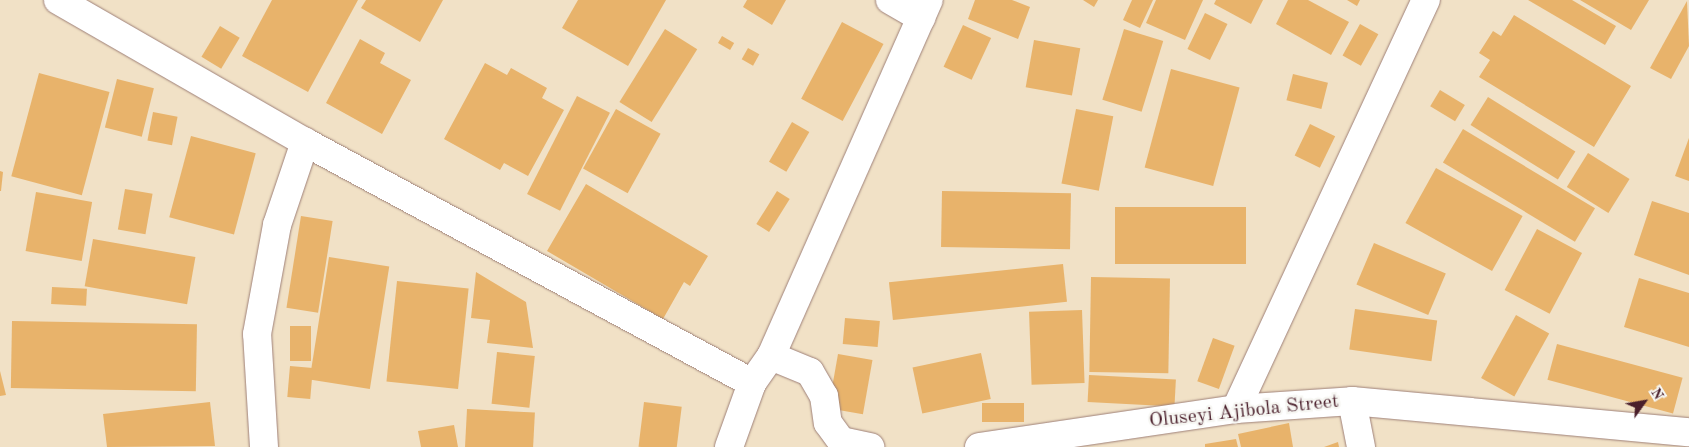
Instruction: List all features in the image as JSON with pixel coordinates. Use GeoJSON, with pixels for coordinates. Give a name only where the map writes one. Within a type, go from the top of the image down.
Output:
{"type":"FeatureCollection","features":[{"type":"Feature","properties":{"kind":"street"},"geometry":{"type":"LineString","coordinates":[[58,0],[305,142],[752,383]]}},
{"type":"Feature","properties":{"kind":"street"},"geometry":{"type":"LineString","coordinates":[[729,447],[752,383],[771,356],[925,9],[890,0]]}},
{"type":"Feature","properties":{"kind":"street"},"geometry":{"type":"LineString","coordinates":[[1236,409],[1426,0]]}},
{"type":"Feature","properties":{"kind":"street"},"geometry":{"type":"LineString","coordinates":[[264,447],[257,334],[277,225],[305,142]]}},
{"type":"Feature","properties":{"kind":"street"},"geometry":{"type":"LineString","coordinates":[[771,356],[810,372],[824,396],[828,423],[841,444],[870,447]]}},
{"type":"Feature","properties":{"kind":"street"},"geometry":{"type":"LineString","coordinates":[[1352,401],[1361,447]]}},
{"type":"Feature","properties":{"kind":"street","name":"Oluseyi Ajibola Street"},"geometry":{"type":"LineString","coordinates":[[979,447],[1236,409],[1352,401],[1689,432]]}},
{"type":"Feature","properties":{"kind":"building"},"geometry":{"type":"Polygon","coordinates":[[[272,0],[358,0],[308,92],[242,56],[272,0]]]}},
{"type":"Feature","properties":{"kind":"building"},"geometry":{"type":"Polygon","coordinates":[[[366,0],[443,0],[420,42],[361,8],[366,0]]]}},
{"type":"Feature","properties":{"kind":"building"},"geometry":{"type":"Polygon","coordinates":[[[578,0],[666,0],[628,66],[562,28],[578,0]]]}},
{"type":"Feature","properties":{"kind":"building"},"geometry":{"type":"Polygon","coordinates":[[[747,0],[786,0],[772,25],[743,7],[747,0]]]}},
{"type":"Feature","properties":{"kind":"building"},"geometry":{"type":"Polygon","coordinates":[[[975,0],[1012,0],[1030,7],[1018,39],[968,19],[975,0]]]}},
{"type":"Feature","properties":{"kind":"building"},"geometry":{"type":"Polygon","coordinates":[[[1083,0],[1098,0],[1094,7],[1083,0]]]}},
{"type":"Feature","properties":{"kind":"building"},"geometry":{"type":"Polygon","coordinates":[[[1132,0],[1153,0],[1140,28],[1123,20],[1132,0]]]}},
{"type":"Feature","properties":{"kind":"building"},"geometry":{"type":"Polygon","coordinates":[[[1156,0],[1203,0],[1185,40],[1146,23],[1156,0]]]}},
{"type":"Feature","properties":{"kind":"building"},"geometry":{"type":"Polygon","coordinates":[[[1216,0],[1263,0],[1251,24],[1214,4],[1216,0]]]}},
{"type":"Feature","properties":{"kind":"building"},"geometry":{"type":"Polygon","coordinates":[[[1288,0],[1308,0],[1349,22],[1331,55],[1276,24],[1288,0]]]}},
{"type":"Feature","properties":{"kind":"building"},"geometry":{"type":"Polygon","coordinates":[[[1347,0],[1360,0],[1357,6],[1347,0]]]}},
{"type":"Feature","properties":{"kind":"building"},"geometry":{"type":"Polygon","coordinates":[[[1528,0],[1572,0],[1616,26],[1605,45],[1528,0]]]}},
{"type":"Feature","properties":{"kind":"building"},"geometry":{"type":"Polygon","coordinates":[[[1580,0],[1649,0],[1631,30],[1580,0]]]}},
{"type":"Feature","properties":{"kind":"building"},"geometry":{"type":"Polygon","coordinates":[[[1687,1],[1689,46],[1671,79],[1650,68],[1687,1]]]}},
{"type":"Feature","properties":{"kind":"building"},"geometry":{"type":"Polygon","coordinates":[[[1205,13],[1227,24],[1210,60],[1187,49],[1205,13]]]}},
{"type":"Feature","properties":{"kind":"building"},"geometry":{"type":"Polygon","coordinates":[[[1514,15],[1631,86],[1594,147],[1479,77],[1490,60],[1479,53],[1493,31],[1501,36],[1514,15]]]}},
{"type":"Feature","properties":{"kind":"building"},"geometry":{"type":"Polygon","coordinates":[[[842,22],[883,44],[843,121],[801,99],[842,22]]]}},
{"type":"Feature","properties":{"kind":"building"},"geometry":{"type":"Polygon","coordinates":[[[1360,24],[1378,34],[1361,66],[1343,55],[1360,24]]]}},
{"type":"Feature","properties":{"kind":"building"},"geometry":{"type":"Polygon","coordinates":[[[963,25],[991,38],[972,80],[944,67],[963,25]]]}},
{"type":"Feature","properties":{"kind":"building"},"geometry":{"type":"Polygon","coordinates":[[[220,26],[240,38],[221,69],[201,57],[220,26]]]}},
{"type":"Feature","properties":{"kind":"building"},"geometry":{"type":"Polygon","coordinates":[[[665,29],[697,49],[652,122],[619,102],[665,29]]]}},
{"type":"Feature","properties":{"kind":"building"},"geometry":{"type":"Polygon","coordinates":[[[1124,29],[1163,41],[1142,112],[1102,100],[1124,29]]]}},
{"type":"Feature","properties":{"kind":"building"},"geometry":{"type":"Polygon","coordinates":[[[722,36],[734,43],[730,50],[718,43],[722,36]]]}},
{"type":"Feature","properties":{"kind":"building"},"geometry":{"type":"Polygon","coordinates":[[[360,39],[385,53],[380,63],[411,80],[382,134],[326,103],[360,39]]]}},
{"type":"Feature","properties":{"kind":"building"},"geometry":{"type":"Polygon","coordinates":[[[1034,40],[1080,48],[1072,95],[1026,87],[1034,40]]]}},
{"type":"Feature","properties":{"kind":"building"},"geometry":{"type":"Polygon","coordinates":[[[748,48],[759,54],[753,66],[742,59],[748,48]]]}},
{"type":"Feature","properties":{"kind":"building"},"geometry":{"type":"Polygon","coordinates":[[[485,63],[507,75],[511,68],[547,88],[542,98],[564,110],[528,176],[504,163],[500,170],[444,139],[485,63]]]}},
{"type":"Feature","properties":{"kind":"building"},"geometry":{"type":"Polygon","coordinates":[[[1171,69],[1240,87],[1213,186],[1145,168],[1171,69]]]}},
{"type":"Feature","properties":{"kind":"building"},"geometry":{"type":"Polygon","coordinates":[[[39,73],[110,92],[82,195],[11,176],[39,73]]]}},
{"type":"Feature","properties":{"kind":"building"},"geometry":{"type":"Polygon","coordinates":[[[1293,74],[1328,83],[1321,109],[1286,100],[1293,74]]]}},
{"type":"Feature","properties":{"kind":"building"},"geometry":{"type":"Polygon","coordinates":[[[117,79],[154,88],[142,137],[105,128],[117,79]]]}},
{"type":"Feature","properties":{"kind":"building"},"geometry":{"type":"Polygon","coordinates":[[[1440,90],[1465,105],[1455,121],[1430,106],[1440,90]]]}},
{"type":"Feature","properties":{"kind":"building"},"geometry":{"type":"Polygon","coordinates":[[[577,96],[610,113],[560,211],[527,194],[577,96]]]}},
{"type":"Feature","properties":{"kind":"building"},"geometry":{"type":"Polygon","coordinates":[[[1488,97],[1575,152],[1558,180],[1471,125],[1488,97]]]}},
{"type":"Feature","properties":{"kind":"building"},"geometry":{"type":"Polygon","coordinates":[[[616,109],[661,134],[628,193],[583,168],[616,109]]]}},
{"type":"Feature","properties":{"kind":"building"},"geometry":{"type":"Polygon","coordinates":[[[1076,109],[1113,116],[1099,191],[1061,184],[1076,109]]]}},
{"type":"Feature","properties":{"kind":"building"},"geometry":{"type":"Polygon","coordinates":[[[153,112],[178,117],[172,145],[147,140],[153,112]]]}},
{"type":"Feature","properties":{"kind":"building"},"geometry":{"type":"Polygon","coordinates":[[[792,122],[809,132],[786,172],[769,162],[792,122]]]}},
{"type":"Feature","properties":{"kind":"building"},"geometry":{"type":"Polygon","coordinates":[[[1310,124],[1335,136],[1320,168],[1295,155],[1310,124]]]}},
{"type":"Feature","properties":{"kind":"building"},"geometry":{"type":"Polygon","coordinates":[[[1463,129],[1595,208],[1575,242],[1443,162],[1463,129]]]}},
{"type":"Feature","properties":{"kind":"building"},"geometry":{"type":"Polygon","coordinates":[[[191,136],[256,153],[234,234],[169,217],[191,136]]]}},
{"type":"Feature","properties":{"kind":"building"},"geometry":{"type":"Polygon","coordinates":[[[1689,138],[1689,181],[1675,176],[1689,138]]]}},
{"type":"Feature","properties":{"kind":"building"},"geometry":{"type":"Polygon","coordinates":[[[1588,153],[1630,179],[1608,213],[1567,187],[1588,153]]]}},
{"type":"Feature","properties":{"kind":"building"},"geometry":{"type":"Polygon","coordinates":[[[1436,168],[1523,216],[1492,271],[1405,223],[1436,168]]]}},
{"type":"Feature","properties":{"kind":"building"},"geometry":{"type":"Polygon","coordinates":[[[0,171],[3,172],[1,191],[0,191],[0,171]]]}},
{"type":"Feature","properties":{"kind":"building"},"geometry":{"type":"Polygon","coordinates":[[[586,184],[708,256],[690,286],[684,282],[663,319],[547,251],[586,184]]]}},
{"type":"Feature","properties":{"kind":"building"},"geometry":{"type":"Polygon","coordinates":[[[125,189],[153,194],[145,234],[118,229],[125,189]]]}},
{"type":"Feature","properties":{"kind":"building"},"geometry":{"type":"Polygon","coordinates":[[[777,191],[790,199],[769,232],[756,224],[777,191]]]}},
{"type":"Feature","properties":{"kind":"building"},"geometry":{"type":"Polygon","coordinates":[[[942,191],[1071,193],[1070,249],[941,247],[942,191]]]}},
{"type":"Feature","properties":{"kind":"building"},"geometry":{"type":"Polygon","coordinates":[[[36,192],[92,202],[82,261],[26,251],[36,192]]]}},
{"type":"Feature","properties":{"kind":"building"},"geometry":{"type":"Polygon","coordinates":[[[1652,201],[1689,213],[1689,275],[1634,255],[1652,201]]]}},
{"type":"Feature","properties":{"kind":"building"},"geometry":{"type":"Polygon","coordinates":[[[1115,207],[1246,207],[1246,264],[1115,264],[1115,207]]]}},
{"type":"Feature","properties":{"kind":"building"},"geometry":{"type":"Polygon","coordinates":[[[301,216],[333,221],[318,313],[286,308],[301,216]]]}},
{"type":"Feature","properties":{"kind":"building"},"geometry":{"type":"Polygon","coordinates":[[[1537,229],[1582,253],[1550,314],[1505,290],[1537,229]]]}},
{"type":"Feature","properties":{"kind":"building"},"geometry":{"type":"Polygon","coordinates":[[[93,239],[195,257],[187,304],[85,286],[93,239]]]}},
{"type":"Feature","properties":{"kind":"building"},"geometry":{"type":"Polygon","coordinates":[[[1374,243],[1446,273],[1428,315],[1356,284],[1374,243]]]}},
{"type":"Feature","properties":{"kind":"building"},"geometry":{"type":"Polygon","coordinates":[[[329,257],[389,267],[370,389],[310,379],[329,257]]]}},
{"type":"Feature","properties":{"kind":"building"},"geometry":{"type":"Polygon","coordinates":[[[1063,264],[1067,302],[893,320],[889,282],[1063,264]]]}},
{"type":"Feature","properties":{"kind":"building"},"geometry":{"type":"Polygon","coordinates":[[[476,272],[526,302],[533,348],[487,343],[490,320],[471,318],[476,272]]]}},
{"type":"Feature","properties":{"kind":"building"},"geometry":{"type":"Polygon","coordinates":[[[1091,277],[1170,278],[1168,373],[1089,372],[1091,277]]]}},
{"type":"Feature","properties":{"kind":"building"},"geometry":{"type":"Polygon","coordinates":[[[1639,278],[1689,293],[1689,347],[1624,327],[1639,278]]]}},
{"type":"Feature","properties":{"kind":"building"},"geometry":{"type":"Polygon","coordinates":[[[397,281],[469,289],[458,389],[386,381],[397,281]]]}},
{"type":"Feature","properties":{"kind":"building"},"geometry":{"type":"Polygon","coordinates":[[[52,287],[87,289],[86,306],[51,304],[52,287]]]}},
{"type":"Feature","properties":{"kind":"building"},"geometry":{"type":"Polygon","coordinates":[[[1355,309],[1437,321],[1431,361],[1349,350],[1355,309]]]}},
{"type":"Feature","properties":{"kind":"building"},"geometry":{"type":"Polygon","coordinates":[[[1082,310],[1085,383],[1032,385],[1029,312],[1082,310]]]}},
{"type":"Feature","properties":{"kind":"building"},"geometry":{"type":"Polygon","coordinates":[[[1516,315],[1549,333],[1514,396],[1481,378],[1516,315]]]}},
{"type":"Feature","properties":{"kind":"building"},"geometry":{"type":"Polygon","coordinates":[[[845,318],[880,321],[878,347],[843,344],[845,318]]]}},
{"type":"Feature","properties":{"kind":"building"},"geometry":{"type":"Polygon","coordinates":[[[12,321],[197,324],[196,391],[11,388],[12,321]]]}},
{"type":"Feature","properties":{"kind":"building"},"geometry":{"type":"Polygon","coordinates":[[[290,326],[311,326],[311,361],[290,361],[290,326]]]}},
{"type":"Feature","properties":{"kind":"building"},"geometry":{"type":"Polygon","coordinates":[[[1213,338],[1235,346],[1219,389],[1197,381],[1213,338]]]}},
{"type":"Feature","properties":{"kind":"building"},"geometry":{"type":"Polygon","coordinates":[[[1557,344],[1683,378],[1673,413],[1547,380],[1557,344]]]}},
{"type":"Feature","properties":{"kind":"building"},"geometry":{"type":"Polygon","coordinates":[[[497,352],[535,356],[529,408],[492,404],[497,352]]]}},
{"type":"Feature","properties":{"kind":"building"},"geometry":{"type":"Polygon","coordinates":[[[981,353],[991,399],[922,414],[913,368],[981,353]]]}},
{"type":"Feature","properties":{"kind":"building"},"geometry":{"type":"Polygon","coordinates":[[[838,354],[872,360],[863,414],[828,408],[838,354]]]}},
{"type":"Feature","properties":{"kind":"building"},"geometry":{"type":"Polygon","coordinates":[[[290,366],[313,368],[310,399],[287,397],[290,366]]]}},
{"type":"Feature","properties":{"kind":"building"},"geometry":{"type":"Polygon","coordinates":[[[0,371],[6,395],[0,396],[0,371]]]}},
{"type":"Feature","properties":{"kind":"building"},"geometry":{"type":"Polygon","coordinates":[[[1089,375],[1176,380],[1174,407],[1088,402],[1089,375]]]}},
{"type":"Feature","properties":{"kind":"building"},"geometry":{"type":"Polygon","coordinates":[[[210,402],[215,446],[107,447],[103,414],[210,402]]]}},
{"type":"Feature","properties":{"kind":"building"},"geometry":{"type":"Polygon","coordinates":[[[644,402],[682,407],[677,447],[639,447],[644,402]]]}},
{"type":"Feature","properties":{"kind":"building"},"geometry":{"type":"Polygon","coordinates":[[[982,403],[1024,403],[1024,422],[982,422],[982,403]]]}},
{"type":"Feature","properties":{"kind":"building"},"geometry":{"type":"Polygon","coordinates":[[[467,409],[535,413],[533,447],[465,447],[467,409]]]}},
{"type":"Feature","properties":{"kind":"building"},"geometry":{"type":"Polygon","coordinates":[[[1289,423],[1293,447],[1241,447],[1238,434],[1289,423]]]}},
{"type":"Feature","properties":{"kind":"building"},"geometry":{"type":"Polygon","coordinates":[[[454,425],[458,447],[421,447],[418,431],[454,425]]]}},
{"type":"Feature","properties":{"kind":"building"},"geometry":{"type":"Polygon","coordinates":[[[1236,439],[1238,447],[1205,447],[1205,444],[1236,439]]]}},
{"type":"Feature","properties":{"kind":"building"},"geometry":{"type":"Polygon","coordinates":[[[1338,442],[1339,447],[1324,447],[1338,442]]]}}]}
